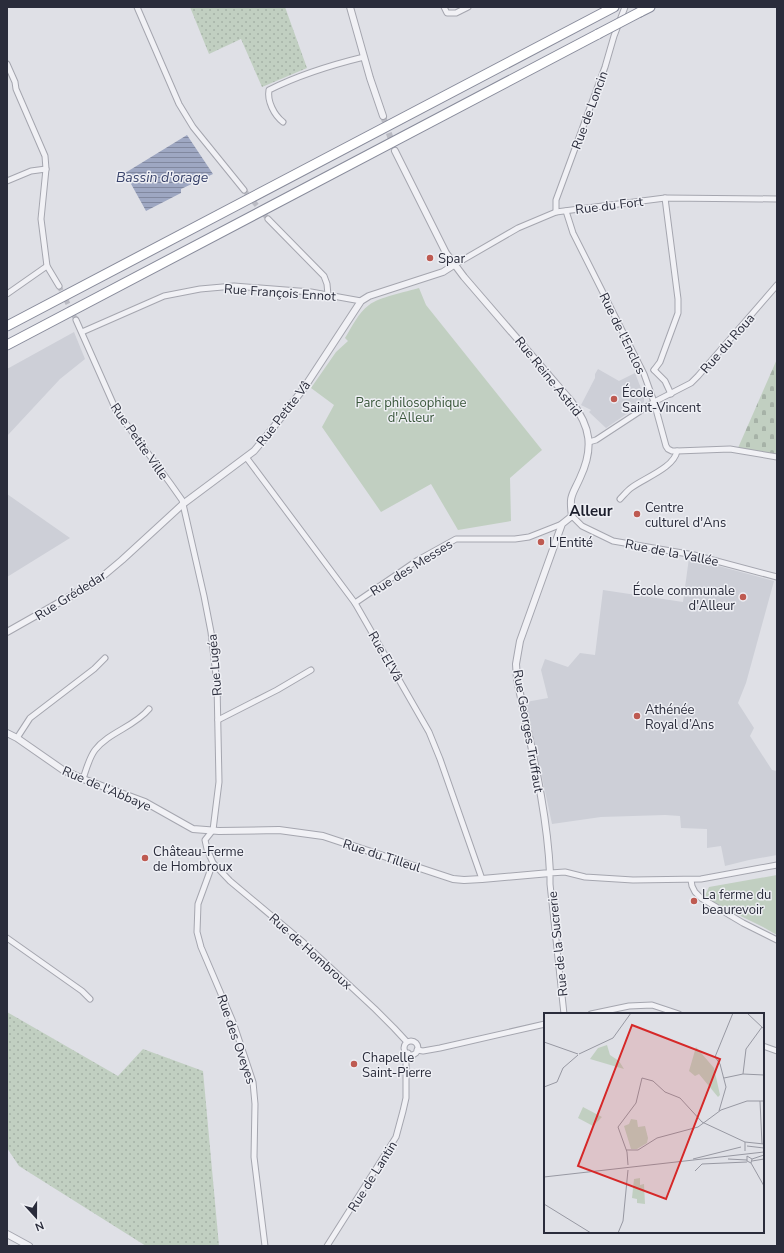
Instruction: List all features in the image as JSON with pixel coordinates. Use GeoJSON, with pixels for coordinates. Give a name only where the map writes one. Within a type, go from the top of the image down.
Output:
{"type":"FeatureCollection","features":[{"type":"Feature","properties":{"kind":"highway"},"geometry":{"type":"LineString","coordinates":[[7,326],[614,7]]}},
{"type":"Feature","properties":{"kind":"highway"},"geometry":{"type":"LineString","coordinates":[[7,344],[650,7]]}},
{"type":"Feature","properties":{"kind":"street"},"geometry":{"type":"LineString","coordinates":[[137,7],[179,104],[193,127],[244,190]]}},
{"type":"Feature","properties":{"kind":"street"},"geometry":{"type":"LineString","coordinates":[[350,7],[383,116]]}},
{"type":"Feature","properties":{"kind":"street"},"geometry":{"type":"LineString","coordinates":[[444,7],[447,13],[456,13],[468,7]]}},
{"type":"Feature","properties":{"kind":"street","name":"Rue de Loncin"},"geometry":{"type":"LineString","coordinates":[[556,212],[556,200],[605,67],[614,36],[625,7]]}},
{"type":"Feature","properties":{"kind":"street"},"geometry":{"type":"LineString","coordinates":[[283,122],[278,118],[271,104],[268,95],[269,90],[310,72],[364,57]]}},
{"type":"Feature","properties":{"kind":"street"},"geometry":{"type":"LineString","coordinates":[[7,64],[15,82],[16,89],[45,156],[46,170],[41,219],[47,266],[59,286]]}},
{"type":"Feature","properties":{"kind":"street","name":"Rue Reine Astrid"},"geometry":{"type":"LineString","coordinates":[[395,151],[446,253],[454,265],[571,401],[586,423],[589,442],[585,464],[580,479],[573,491],[570,502],[572,516]]}},
{"type":"Feature","properties":{"kind":"street"},"geometry":{"type":"LineString","coordinates":[[7,181],[30,171],[46,170]]}},
{"type":"Feature","properties":{"kind":"street"},"geometry":{"type":"LineString","coordinates":[[644,374],[654,370],[660,362],[678,313],[678,299],[665,198]]}},
{"type":"Feature","properties":{"kind":"street","name":"Rue du Fort"},"geometry":{"type":"LineString","coordinates":[[454,265],[518,228],[556,212],[665,198],[777,199]]}},
{"type":"Feature","properties":{"kind":"street","name":"Rue de l'Enclos"},"geometry":{"type":"LineString","coordinates":[[566,211],[573,233],[644,374],[654,402],[666,446],[672,451],[677,451]]}},
{"type":"Feature","properties":{"kind":"street"},"geometry":{"type":"LineString","coordinates":[[268,219],[324,276],[327,284],[328,295]]}},
{"type":"Feature","properties":{"kind":"street"},"geometry":{"type":"LineString","coordinates":[[361,301],[369,296],[443,272],[454,265]]}},
{"type":"Feature","properties":{"kind":"street"},"geometry":{"type":"LineString","coordinates":[[7,294],[47,266]]}},
{"type":"Feature","properties":{"kind":"street","name":"Rue du Roua"},"geometry":{"type":"LineString","coordinates":[[589,442],[596,440],[654,402],[691,383],[777,285]]}},
{"type":"Feature","properties":{"kind":"street","name":"Rue François Ennot"},"geometry":{"type":"LineString","coordinates":[[82,332],[164,296],[200,289],[234,286],[311,292],[361,301]]}},
{"type":"Feature","properties":{"kind":"street","name":"Rue Petite Vâ"},"geometry":{"type":"LineString","coordinates":[[183,504],[246,457],[265,438],[304,388],[361,301]]}},
{"type":"Feature","properties":{"kind":"street","name":"Rue Petite Ville"},"geometry":{"type":"LineString","coordinates":[[76,320],[116,410],[170,483],[182,500],[183,504]]}},
{"type":"Feature","properties":{"kind":"street"},"geometry":{"type":"LineString","coordinates":[[654,370],[665,381],[671,394]]}},
{"type":"Feature","properties":{"kind":"street"},"geometry":{"type":"LineString","coordinates":[[620,499],[630,488],[670,463],[676,456],[677,451],[730,449],[777,457]]}},
{"type":"Feature","properties":{"kind":"street","name":"Rue El'Vâ"},"geometry":{"type":"LineString","coordinates":[[246,457],[355,603],[429,732],[482,879]]}},
{"type":"Feature","properties":{"kind":"street","name":"Rue Grédedar"},"geometry":{"type":"LineString","coordinates":[[7,632],[97,581],[183,504]]}},
{"type":"Feature","properties":{"kind":"street","name":"Rue Lugéa"},"geometry":{"type":"LineString","coordinates":[[183,504],[211,632],[217,684],[218,782],[213,830],[205,840],[213,863]]}},
{"type":"Feature","properties":{"kind":"street"},"geometry":{"type":"LineString","coordinates":[[562,524],[572,516]]}},
{"type":"Feature","properties":{"kind":"street","name":"Rue de la Vallée"},"geometry":{"type":"LineString","coordinates":[[572,516],[582,526],[613,541],[694,556],[777,577]]}},
{"type":"Feature","properties":{"kind":"street","name":"Rue des Messes"},"geometry":{"type":"LineString","coordinates":[[355,603],[418,560],[456,539],[515,538],[529,536],[562,524]]}},
{"type":"Feature","properties":{"kind":"street","name":"Rue Georges Truffaut"},"geometry":{"type":"LineString","coordinates":[[550,873],[549,844],[544,812],[517,679],[516,664],[520,641],[562,524]]}},
{"type":"Feature","properties":{"kind":"street"},"geometry":{"type":"LineString","coordinates":[[18,738],[30,718],[94,669],[105,658]]}},
{"type":"Feature","properties":{"kind":"street"},"geometry":{"type":"LineString","coordinates":[[218,720],[277,690],[311,670]]}},
{"type":"Feature","properties":{"kind":"street"},"geometry":{"type":"LineString","coordinates":[[83,779],[93,752],[101,743],[142,717],[149,709]]}},
{"type":"Feature","properties":{"kind":"street","name":"Rue de l'Abbaye"},"geometry":{"type":"LineString","coordinates":[[7,734],[18,738],[63,770],[145,802],[193,829],[213,830]]}},
{"type":"Feature","properties":{"kind":"street","name":"Rue du Tilleul"},"geometry":{"type":"LineString","coordinates":[[213,830],[279,830],[323,836],[453,879],[482,879],[550,873]]}},
{"type":"Feature","properties":{"kind":"street","name":"Rue de Hombroux"},"geometry":{"type":"LineString","coordinates":[[213,863],[230,881],[304,943],[375,1009],[407,1042]]}},
{"type":"Feature","properties":{"kind":"street","name":"Rue des Oveyes"},"geometry":{"type":"LineString","coordinates":[[213,863],[198,904],[197,932],[201,947],[234,1022],[253,1082],[255,1104],[254,1157],[265,1246]]}},
{"type":"Feature","properties":{"kind":"street"},"geometry":{"type":"LineString","coordinates":[[550,873],[565,872],[585,877],[633,880],[691,880],[777,865]]}},
{"type":"Feature","properties":{"kind":"street","name":"Rue de la Sucrerie"},"geometry":{"type":"LineString","coordinates":[[550,873],[564,1013]]}},
{"type":"Feature","properties":{"kind":"street"},"geometry":{"type":"LineString","coordinates":[[691,880],[695,892],[701,898],[742,923],[777,940]]}},
{"type":"Feature","properties":{"kind":"street"},"geometry":{"type":"LineString","coordinates":[[7,938],[82,990],[90,1000]]}},
{"type":"Feature","properties":{"kind":"street"},"geometry":{"type":"LineString","coordinates":[[596,1013],[629,1006],[652,1005],[676,1013]]}},
{"type":"Feature","properties":{"kind":"street"},"geometry":{"type":"LineString","coordinates":[[417,1050],[417,1046],[414,1042],[407,1042],[404,1046],[404,1049],[408,1053],[412,1054],[417,1050],[423,1051],[440,1048],[544,1024]]}},
{"type":"Feature","properties":{"kind":"street"},"geometry":{"type":"LineString","coordinates":[[764,1046],[777,1051]]}},
{"type":"Feature","properties":{"kind":"street","name":"Rue de Lantin"},"geometry":{"type":"LineString","coordinates":[[327,1246],[396,1137],[404,1111],[406,1098],[406,1062],[408,1053]]}},
{"type":"Feature","properties":{"kind":"street"},"geometry":{"type":"LineString","coordinates":[[7,1234],[29,1246]]}},
{"type":"Feature","properties":{"kind":"shaded area"},"geometry":{"type":"Polygon","coordinates":[[[74,332],[85,359],[60,379],[7,436],[7,369],[74,332]]]}},
{"type":"Feature","properties":{"kind":"shaded area","name":"École Saint-Vincent"},"geometry":{"type":"Polygon","coordinates":[[[598,369],[619,381],[635,373],[644,396],[644,402],[606,428],[589,412],[591,410],[581,405],[598,369]]]}},
{"type":"Feature","properties":{"kind":"shaded area"},"geometry":{"type":"Polygon","coordinates":[[[7,494],[70,538],[7,577],[7,494]]]}},
{"type":"Feature","properties":{"kind":"shaded area","name":"Athénée Royal d’Ans"},"geometry":{"type":"Polygon","coordinates":[[[689,558],[774,581],[746,683],[738,703],[754,728],[750,736],[772,770],[777,771],[777,855],[725,866],[721,846],[707,848],[707,829],[681,828],[680,816],[601,817],[552,824],[526,702],[548,698],[541,670],[545,659],[568,667],[580,653],[595,655],[603,590],[683,602],[689,558]]]}},
{"type":"Feature","properties":{"kind":"green space"},"geometry":{"type":"Polygon","coordinates":[[[190,7],[285,7],[307,68],[262,87],[241,39],[209,54],[190,7]]]}},
{"type":"Feature","properties":{"kind":"green space","name":"Parc philosophique d'Alleur"},"geometry":{"type":"Polygon","coordinates":[[[419,288],[426,305],[542,450],[510,478],[511,521],[458,530],[431,484],[381,512],[322,427],[334,405],[311,388],[336,352],[348,341],[345,338],[358,316],[373,302],[419,288]]]}},
{"type":"Feature","properties":{"kind":"green space"},"geometry":{"type":"Polygon","coordinates":[[[777,359],[777,456],[738,448],[777,359]]]}},
{"type":"Feature","properties":{"kind":"green space"},"geometry":{"type":"Polygon","coordinates":[[[777,875],[777,935],[704,898],[709,887],[777,875]]]}},
{"type":"Feature","properties":{"kind":"green space"},"geometry":{"type":"Polygon","coordinates":[[[7,1012],[118,1076],[143,1049],[203,1071],[219,1246],[146,1246],[19,1166],[7,1148],[7,1012]]]}},
{"type":"Feature","properties":{"kind":"water","name":"Bassin d'orage"},"geometry":{"type":"Polygon","coordinates":[[[187,135],[213,174],[181,189],[181,193],[146,211],[125,173],[187,135]]]}},
{"type":"Feature","properties":{"kind":"tunnel"},"geometry":{"type":"LineString","coordinates":[[383,116],[395,151]]}},
{"type":"Feature","properties":{"kind":"tunnel"},"geometry":{"type":"LineString","coordinates":[[244,190],[268,219]]}},
{"type":"Feature","properties":{"kind":"tunnel"},"geometry":{"type":"LineString","coordinates":[[59,286],[76,320]]}},
{"type":"Feature","properties":{"kind":"place","name":"Spar"},"geometry":{"type":"Point","coordinates":[430,258]}},
{"type":"Feature","properties":{"kind":"place","name":"École Saint-Vincent"},"geometry":{"type":"Point","coordinates":[614,399]}},
{"type":"Feature","properties":{"kind":"place","name":"Centre culturel d'Ans"},"geometry":{"type":"Point","coordinates":[637,514]}},
{"type":"Feature","properties":{"kind":"place","name":"L'Entité"},"geometry":{"type":"Point","coordinates":[541,542]}},
{"type":"Feature","properties":{"kind":"place","name":"École communale d'Alleur"},"geometry":{"type":"Point","coordinates":[743,597]}},
{"type":"Feature","properties":{"kind":"place","name":"Athénée Royal d’Ans"},"geometry":{"type":"Point","coordinates":[637,716]}},
{"type":"Feature","properties":{"kind":"place","name":"Château-Ferme de Hombroux"},"geometry":{"type":"Point","coordinates":[145,858]}},
{"type":"Feature","properties":{"kind":"place","name":"La ferme du beaurevoir"},"geometry":{"type":"Point","coordinates":[694,901]}},
{"type":"Feature","properties":{"kind":"place","name":"Chapelle Saint-Pierre"},"geometry":{"type":"Point","coordinates":[354,1064]}},
{"type":"Feature","properties":{"kind":"district","name":"Alleur"},"geometry":{"type":"Point","coordinates":[591,511]}}]}
